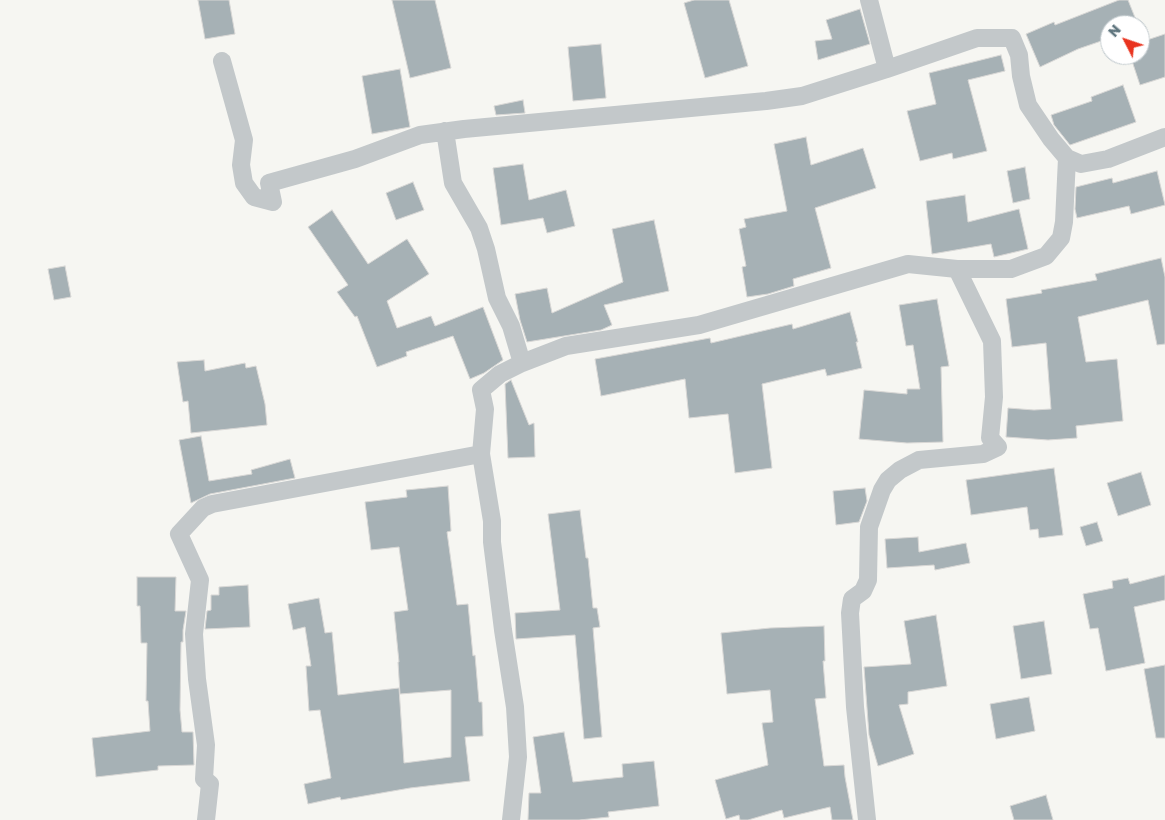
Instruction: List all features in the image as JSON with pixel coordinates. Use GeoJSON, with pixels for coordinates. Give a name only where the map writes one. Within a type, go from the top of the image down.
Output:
{"type":"FeatureCollection","features":[{"type":"Feature","properties":{"kind":"street"},"geometry":{"type":"LineString","coordinates":[[869,0],[887,69]]}},
{"type":"Feature","properties":{"kind":"street"},"geometry":{"type":"LineString","coordinates":[[222,61],[244,140],[241,165],[244,183],[254,196],[274,202],[269,183],[356,159],[420,135],[445,131],[766,102],[802,96],[977,38],[1012,38],[1019,54],[1021,76],[1028,105],[1051,139],[1067,158],[1081,164],[1108,159],[1165,137]]}},
{"type":"Feature","properties":{"kind":"street"},"geometry":{"type":"LineString","coordinates":[[445,131],[453,183],[479,228],[486,249],[497,298],[511,326],[522,363]]}},
{"type":"Feature","properties":{"kind":"street"},"geometry":{"type":"LineString","coordinates":[[511,820],[518,757],[515,707],[492,542],[492,521],[481,454],[485,409],[481,390],[500,374],[522,363],[566,346],[699,325],[908,264],[957,269],[1011,269],[1046,256],[1060,238],[1064,222],[1067,158]]}},
{"type":"Feature","properties":{"kind":"street"},"geometry":{"type":"LineString","coordinates":[[867,820],[855,707],[850,612],[852,600],[863,591],[868,580],[869,527],[882,490],[888,480],[900,470],[919,460],[983,454],[998,447],[990,438],[994,397],[992,341],[957,269]]}},
{"type":"Feature","properties":{"kind":"street"},"geometry":{"type":"LineString","coordinates":[[206,820],[210,784],[204,779],[206,745],[197,679],[194,634],[200,580],[179,534],[203,508],[212,504],[481,454]]}},
{"type":"Feature","properties":{"kind":"building"},"geometry":{"type":"Polygon","coordinates":[[[198,0],[229,0],[235,34],[205,39],[198,0]]]}},
{"type":"Feature","properties":{"kind":"building"},"geometry":{"type":"Polygon","coordinates":[[[392,0],[435,0],[451,68],[410,78],[392,0]]]}},
{"type":"Feature","properties":{"kind":"building"},"geometry":{"type":"Polygon","coordinates":[[[694,0],[729,0],[748,66],[705,78],[684,3],[694,0]]]}},
{"type":"Feature","properties":{"kind":"building"},"geometry":{"type":"Polygon","coordinates":[[[1119,0],[1128,0],[1134,15],[1100,15],[1100,41],[1078,49],[1040,67],[1026,34],[1054,22],[1055,25],[1119,0]]]}},
{"type":"Feature","properties":{"kind":"building"},"geometry":{"type":"Polygon","coordinates":[[[860,9],[870,44],[818,60],[815,41],[832,39],[826,20],[860,9]]]}},
{"type":"Feature","properties":{"kind":"building"},"geometry":{"type":"Polygon","coordinates":[[[1165,34],[1165,77],[1140,85],[1133,65],[1150,65],[1150,39],[1165,34]]]}},
{"type":"Feature","properties":{"kind":"building"},"geometry":{"type":"Polygon","coordinates":[[[601,44],[606,98],[573,101],[568,47],[601,44]]]}},
{"type":"Feature","properties":{"kind":"building"},"geometry":{"type":"Polygon","coordinates":[[[1001,55],[1005,71],[968,80],[987,151],[953,159],[952,153],[920,161],[907,111],[936,104],[929,73],[1001,55]]]}},
{"type":"Feature","properties":{"kind":"building"},"geometry":{"type":"Polygon","coordinates":[[[400,69],[410,127],[372,134],[362,76],[400,69]]]}},
{"type":"Feature","properties":{"kind":"building"},"geometry":{"type":"Polygon","coordinates":[[[1123,85],[1136,122],[1070,145],[1054,125],[1051,115],[1092,101],[1091,97],[1123,85]]]}},
{"type":"Feature","properties":{"kind":"building"},"geometry":{"type":"Polygon","coordinates":[[[523,100],[525,113],[496,115],[494,106],[523,100]]]}},
{"type":"Feature","properties":{"kind":"building"},"geometry":{"type":"Polygon","coordinates":[[[806,137],[811,165],[863,148],[876,188],[815,208],[831,268],[793,279],[794,286],[768,294],[747,297],[742,267],[746,266],[739,229],[746,227],[744,219],[787,211],[774,144],[806,137]]]}},
{"type":"Feature","properties":{"kind":"building"},"geometry":{"type":"Polygon","coordinates":[[[523,164],[529,200],[566,190],[575,226],[547,233],[543,218],[501,225],[493,168],[523,164]]]}},
{"type":"Feature","properties":{"kind":"building"},"geometry":{"type":"Polygon","coordinates":[[[1025,167],[1030,199],[1013,203],[1007,171],[1025,167]]]}},
{"type":"Feature","properties":{"kind":"building"},"geometry":{"type":"Polygon","coordinates":[[[1157,171],[1165,205],[1131,214],[1129,206],[1077,218],[1075,209],[1076,187],[1112,178],[1113,183],[1157,171]]]}},
{"type":"Feature","properties":{"kind":"building"},"geometry":{"type":"Polygon","coordinates":[[[413,182],[424,210],[396,220],[386,193],[413,182]]]}},
{"type":"Feature","properties":{"kind":"building"},"geometry":{"type":"Polygon","coordinates":[[[965,195],[968,222],[1019,209],[1028,249],[994,257],[991,244],[932,254],[926,201],[965,195]]]}},
{"type":"Feature","properties":{"kind":"building"},"geometry":{"type":"Polygon","coordinates":[[[332,210],[368,264],[407,239],[429,274],[387,301],[397,328],[431,316],[435,326],[483,307],[503,360],[484,373],[470,379],[453,336],[406,352],[407,356],[377,367],[357,316],[355,317],[337,292],[348,285],[308,227],[332,210]]]}},
{"type":"Feature","properties":{"kind":"building"},"geometry":{"type":"Polygon","coordinates":[[[654,220],[669,291],[604,305],[612,325],[601,330],[527,342],[515,294],[547,288],[552,313],[623,282],[612,229],[654,220]]]}},
{"type":"Feature","properties":{"kind":"building"},"geometry":{"type":"Polygon","coordinates":[[[1161,258],[1165,277],[1165,344],[1157,345],[1148,300],[1078,317],[1086,362],[1117,359],[1123,421],[1076,426],[1077,438],[1048,440],[1006,437],[1008,408],[1051,409],[1046,343],[1012,347],[1006,299],[1042,293],[1041,290],[1097,280],[1095,274],[1161,258]]]}},
{"type":"Feature","properties":{"kind":"building"},"geometry":{"type":"Polygon","coordinates":[[[65,266],[71,297],[54,300],[48,269],[65,266]]]}},
{"type":"Feature","properties":{"kind":"building"},"geometry":{"type":"Polygon","coordinates":[[[937,299],[949,366],[941,367],[943,442],[907,443],[859,439],[864,390],[907,394],[907,389],[920,389],[913,345],[906,346],[899,305],[937,299]]]}},
{"type":"Feature","properties":{"kind":"building"},"geometry":{"type":"Polygon","coordinates":[[[850,312],[858,342],[856,342],[862,368],[827,376],[825,369],[762,384],[772,468],[735,473],[728,414],[689,418],[685,379],[601,396],[595,359],[710,338],[711,343],[792,324],[793,329],[850,312]]]}},
{"type":"Feature","properties":{"kind":"building"},"geometry":{"type":"Polygon","coordinates":[[[204,360],[205,371],[245,363],[246,368],[256,366],[265,404],[267,425],[191,433],[188,401],[183,402],[177,362],[204,360]]]}},
{"type":"Feature","properties":{"kind":"building"},"geometry":{"type":"Polygon","coordinates":[[[511,380],[529,425],[534,423],[535,457],[508,458],[505,384],[511,380]]]}},
{"type":"Feature","properties":{"kind":"building"},"geometry":{"type":"Polygon","coordinates":[[[201,436],[209,481],[252,474],[251,470],[290,459],[295,478],[210,494],[191,503],[179,440],[201,436]]]}},
{"type":"Feature","properties":{"kind":"building"},"geometry":{"type":"Polygon","coordinates":[[[1054,468],[1063,535],[1039,538],[1038,529],[1030,530],[1027,507],[971,515],[966,480],[1054,468]]]}},
{"type":"Feature","properties":{"kind":"building"},"geometry":{"type":"Polygon","coordinates":[[[1141,472],[1151,505],[1118,516],[1107,483],[1141,472]]]}},
{"type":"Feature","properties":{"kind":"building"},"geometry":{"type":"Polygon","coordinates":[[[448,486],[451,531],[447,532],[457,605],[468,604],[479,702],[482,702],[483,736],[465,737],[470,781],[410,788],[341,800],[340,797],[308,804],[304,784],[331,778],[320,710],[309,711],[306,666],[311,666],[305,627],[293,630],[288,604],[319,598],[325,633],[332,632],[338,695],[399,688],[404,763],[451,757],[451,690],[400,694],[394,612],[408,610],[399,547],[371,550],[365,502],[407,497],[406,490],[448,486]]]}},
{"type":"Feature","properties":{"kind":"building"},"geometry":{"type":"Polygon","coordinates":[[[865,488],[867,501],[859,522],[836,525],[833,491],[865,488]]]}},
{"type":"Feature","properties":{"kind":"building"},"geometry":{"type":"Polygon","coordinates":[[[580,510],[586,558],[588,558],[593,608],[597,608],[600,627],[593,628],[602,737],[584,739],[575,635],[516,639],[515,613],[560,610],[548,514],[580,510]]]}},
{"type":"Feature","properties":{"kind":"building"},"geometry":{"type":"Polygon","coordinates":[[[1097,522],[1103,541],[1086,546],[1080,527],[1097,522]]]}},
{"type":"Feature","properties":{"kind":"building"},"geometry":{"type":"Polygon","coordinates":[[[918,537],[919,552],[966,543],[970,563],[935,570],[934,565],[887,568],[885,539],[918,537]]]}},
{"type":"Feature","properties":{"kind":"building"},"geometry":{"type":"Polygon","coordinates":[[[1165,575],[1165,600],[1134,607],[1145,663],[1106,671],[1098,628],[1090,629],[1083,594],[1113,588],[1112,581],[1128,578],[1130,584],[1165,575]]]}},
{"type":"Feature","properties":{"kind":"building"},"geometry":{"type":"Polygon","coordinates":[[[137,577],[176,577],[175,611],[186,611],[183,642],[181,642],[180,710],[182,732],[193,732],[194,765],[158,766],[158,770],[96,777],[92,738],[150,731],[148,701],[146,701],[147,643],[141,643],[140,606],[137,606],[137,577]]]}},
{"type":"Feature","properties":{"kind":"building"},"geometry":{"type":"Polygon","coordinates":[[[248,585],[250,627],[205,629],[207,611],[211,610],[211,595],[219,595],[219,587],[248,585]]]}},
{"type":"Feature","properties":{"kind":"building"},"geometry":{"type":"Polygon","coordinates":[[[936,615],[947,686],[908,692],[908,704],[899,705],[914,754],[878,766],[869,735],[864,667],[911,664],[904,621],[936,615]]]}},
{"type":"Feature","properties":{"kind":"building"},"geometry":{"type":"Polygon","coordinates":[[[1044,621],[1052,674],[1021,679],[1013,626],[1044,621]]]}},
{"type":"Feature","properties":{"kind":"building"},"geometry":{"type":"Polygon","coordinates":[[[824,626],[825,661],[823,661],[826,698],[815,699],[824,766],[844,765],[853,820],[832,820],[830,807],[784,818],[782,810],[748,820],[740,820],[739,815],[726,819],[715,780],[768,765],[762,723],[773,722],[770,690],[727,694],[721,633],[770,628],[824,626]]]}},
{"type":"Feature","properties":{"kind":"building"},"geometry":{"type":"Polygon","coordinates":[[[1165,665],[1165,738],[1156,738],[1144,669],[1165,665]]]}},
{"type":"Feature","properties":{"kind":"building"},"geometry":{"type":"Polygon","coordinates":[[[1029,697],[1035,731],[996,739],[990,704],[1029,697]]]}},
{"type":"Feature","properties":{"kind":"building"},"geometry":{"type":"Polygon","coordinates":[[[564,732],[573,782],[623,777],[622,764],[654,761],[659,806],[608,812],[609,817],[579,820],[528,820],[529,793],[541,793],[533,737],[564,732]]]}},
{"type":"Feature","properties":{"kind":"building"},"geometry":{"type":"Polygon","coordinates":[[[1046,795],[1053,820],[1014,820],[1010,806],[1046,795]]]}}]}
